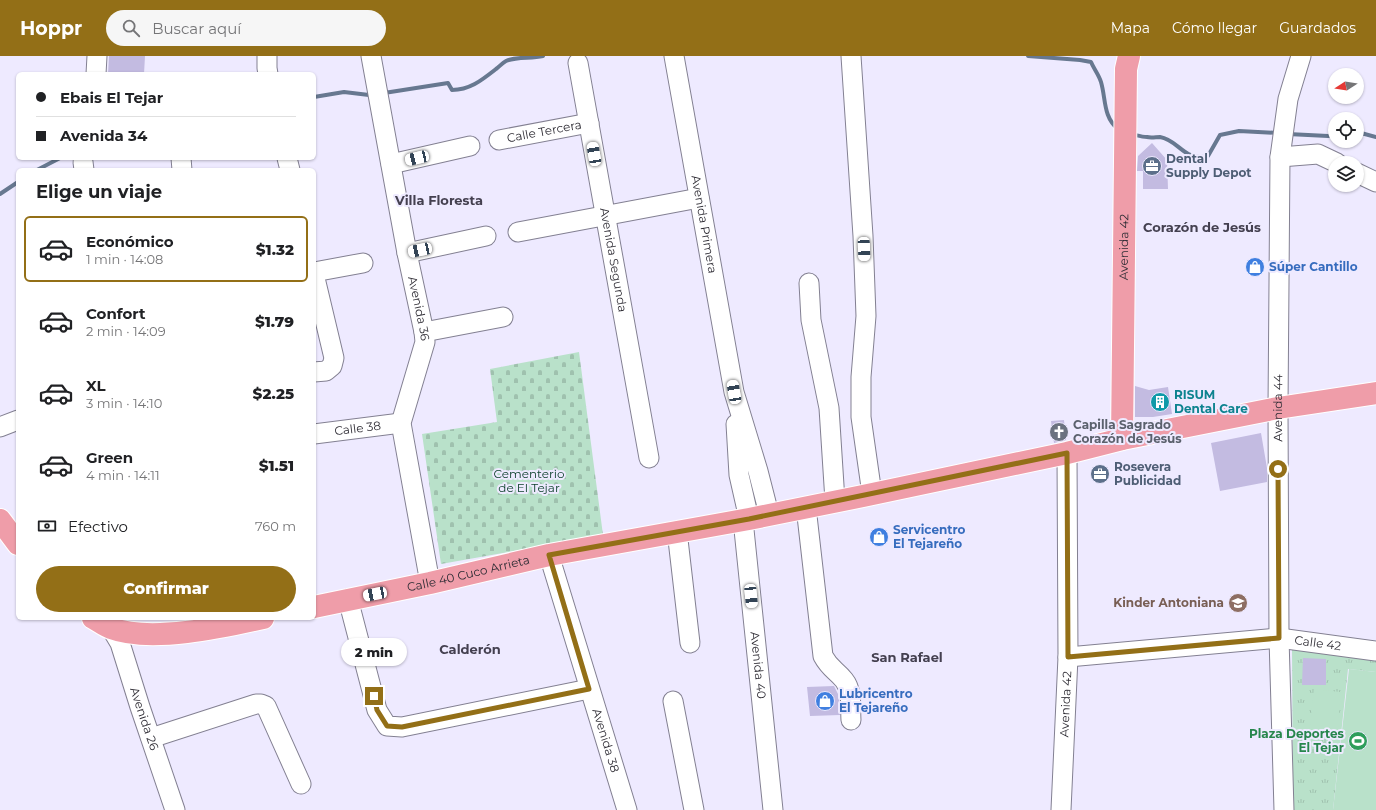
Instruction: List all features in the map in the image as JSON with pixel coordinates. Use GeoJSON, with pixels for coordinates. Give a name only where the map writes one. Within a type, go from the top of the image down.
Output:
{"type":"FeatureCollection","features":[{"type":"Feature","properties":{"kind":"main road","name":"Avenida 42"},"geometry":{"type":"LineString","coordinates":[[1122,439],[1126,69],[1129,56]]}},
{"type":"Feature","properties":{"kind":"main road","name":"Calle 40 Cuco Arrieta"},"geometry":{"type":"LineString","coordinates":[[316,606],[430,583],[549,555],[754,518],[872,494],[1067,453],[1122,439],[1278,408],[1376,393]]}},
{"type":"Feature","properties":{"kind":"main road"},"geometry":{"type":"LineString","coordinates":[[0,520],[16,541]]}},
{"type":"Feature","properties":{"kind":"main road"},"geometry":{"type":"LineString","coordinates":[[96,620],[111,628],[131,633],[152,634],[229,626],[254,620]]}},
{"type":"Feature","properties":{"kind":"street"},"geometry":{"type":"LineString","coordinates":[[96,72],[97,56]]}},
{"type":"Feature","properties":{"kind":"street"},"geometry":{"type":"LineString","coordinates":[[267,56],[268,72]]}},
{"type":"Feature","properties":{"kind":"street","name":"Avenida 36"},"geometry":{"type":"LineString","coordinates":[[371,56],[407,253],[424,332],[425,342],[401,423],[430,583]]}},
{"type":"Feature","properties":{"kind":"street","name":"Avenida Primera"},"geometry":{"type":"LineString","coordinates":[[674,56],[734,392],[758,471],[754,518]]}},
{"type":"Feature","properties":{"kind":"street"},"geometry":{"type":"LineString","coordinates":[[851,56],[863,236],[866,316],[861,377],[861,417],[872,494]]}},
{"type":"Feature","properties":{"kind":"street","name":"Avenida 44"},"geometry":{"type":"LineString","coordinates":[[1284,810],[1279,638],[1278,408],[1280,157],[1288,99],[1301,56]]}},
{"type":"Feature","properties":{"kind":"street","name":"Avenida Segunda"},"geometry":{"type":"LineString","coordinates":[[578,62],[649,458]]}},
{"type":"Feature","properties":{"kind":"street","name":"Calle Tercera"},"geometry":{"type":"LineString","coordinates":[[499,140],[589,123]]}},
{"type":"Feature","properties":{"kind":"street"},"geometry":{"type":"LineString","coordinates":[[391,164],[470,146]]}},
{"type":"Feature","properties":{"kind":"street"},"geometry":{"type":"LineString","coordinates":[[1280,157],[1318,154],[1328,159]]}},
{"type":"Feature","properties":{"kind":"street"},"geometry":{"type":"LineString","coordinates":[[1364,176],[1376,182]]}},
{"type":"Feature","properties":{"kind":"street"},"geometry":{"type":"LineString","coordinates":[[518,232],[699,198]]}},
{"type":"Feature","properties":{"kind":"street"},"geometry":{"type":"LineString","coordinates":[[407,253],[486,236]]}},
{"type":"Feature","properties":{"kind":"street"},"geometry":{"type":"LineString","coordinates":[[316,273],[363,263]]}},
{"type":"Feature","properties":{"kind":"street"},"geometry":{"type":"LineString","coordinates":[[316,282],[334,358],[332,366],[326,370],[316,372]]}},
{"type":"Feature","properties":{"kind":"street"},"geometry":{"type":"LineString","coordinates":[[809,282],[811,320],[829,408],[835,501]]}},
{"type":"Feature","properties":{"kind":"street"},"geometry":{"type":"LineString","coordinates":[[424,332],[503,317]]}},
{"type":"Feature","properties":{"kind":"street"},"geometry":{"type":"LineString","coordinates":[[0,427],[16,421]]}},
{"type":"Feature","properties":{"kind":"street","name":"Calle 38"},"geometry":{"type":"LineString","coordinates":[[316,434],[401,423]]}},
{"type":"Feature","properties":{"kind":"street","name":"Avenida 42"},"geometry":{"type":"LineString","coordinates":[[1061,810],[1068,657],[1067,453]]}},
{"type":"Feature","properties":{"kind":"street"},"geometry":{"type":"LineString","coordinates":[[806,507],[823,656],[828,666],[844,679],[848,686],[850,694],[851,720]]}},
{"type":"Feature","properties":{"kind":"street","name":"Avenida 40"},"geometry":{"type":"LineString","coordinates":[[754,518],[773,810]]}},
{"type":"Feature","properties":{"kind":"street"},"geometry":{"type":"LineString","coordinates":[[677,531],[690,643]]}},
{"type":"Feature","properties":{"kind":"street","name":"Avenida 38"},"geometry":{"type":"LineString","coordinates":[[549,555],[627,810]]}},
{"type":"Feature","properties":{"kind":"street"},"geometry":{"type":"LineString","coordinates":[[348,599],[377,710],[387,726],[402,727],[589,689]]}},
{"type":"Feature","properties":{"kind":"street","name":"Avenida 26"},"geometry":{"type":"LineString","coordinates":[[111,628],[120,643],[150,738],[175,810]]}},
{"type":"Feature","properties":{"kind":"street","name":"Calle 42"},"geometry":{"type":"LineString","coordinates":[[1068,657],[1279,638],[1376,651]]}},
{"type":"Feature","properties":{"kind":"street"},"geometry":{"type":"LineString","coordinates":[[673,701],[694,810]]}},
{"type":"Feature","properties":{"kind":"street"},"geometry":{"type":"LineString","coordinates":[[150,738],[256,704],[261,704],[266,706],[301,784]]}},
{"type":"Feature","properties":{"kind":"green space","name":"Cementerio de El Tejar"},"geometry":{"type":"Polygon","coordinates":[[[579,352],[603,535],[441,564],[422,434],[497,422],[490,369],[579,352]]]}},
{"type":"Feature","properties":{"kind":"green space"},"geometry":{"type":"Polygon","coordinates":[[[1292,648],[1376,658],[1376,672],[1348,669],[1333,810],[1293,810],[1292,648]]]}},
{"type":"Feature","properties":{"kind":"green space","name":"Plaza Deportes El Tejar"},"geometry":{"type":"Polygon","coordinates":[[[1349,669],[1376,672],[1376,810],[1333,810],[1349,669]]]}},
{"type":"Feature","properties":{"kind":"green space"},"geometry":{"type":"Polygon","coordinates":[[[1314,689],[1341,692],[1337,739],[1309,736],[1314,689]]]}},
{"type":"Feature","properties":{"kind":"building"},"geometry":{"type":"Polygon","coordinates":[[[109,56],[145,56],[144,72],[108,72],[109,56]]]}},
{"type":"Feature","properties":{"kind":"building","name":"Dental Supply Depot"},"geometry":{"type":"Polygon","coordinates":[[[1152,143],[1167,160],[1168,189],[1143,189],[1143,171],[1137,171],[1138,156],[1152,143]]]}},
{"type":"Feature","properties":{"kind":"building"},"geometry":{"type":"Polygon","coordinates":[[[1135,386],[1149,390],[1168,387],[1172,414],[1153,417],[1135,417],[1135,386]]]}},
{"type":"Feature","properties":{"kind":"building","name":"Capilla Sagrado Corazón de Jesús"},"geometry":{"type":"Polygon","coordinates":[[[1064,420],[1066,440],[1054,443],[1051,421],[1064,420]]]}},
{"type":"Feature","properties":{"kind":"building"},"geometry":{"type":"Polygon","coordinates":[[[1261,433],[1267,468],[1267,482],[1220,491],[1211,443],[1261,433]]]}},
{"type":"Feature","properties":{"kind":"building"},"geometry":{"type":"Polygon","coordinates":[[[1303,658],[1326,659],[1326,685],[1302,685],[1303,658]]]}},
{"type":"Feature","properties":{"kind":"building","name":"Lubricentro El Tejareño"},"geometry":{"type":"Polygon","coordinates":[[[834,686],[839,696],[840,715],[810,716],[807,687],[834,686]]]}},
{"type":"Feature","properties":{"kind":"waterway"},"geometry":{"type":"LineString","coordinates":[[384,93],[448,83],[452,90],[458,90],[481,80],[510,59],[543,56]]}},
{"type":"Feature","properties":{"kind":"waterway"},"geometry":{"type":"LineString","coordinates":[[1028,56],[1091,62],[1103,88],[1107,113],[1113,124],[1118,129]]}},
{"type":"Feature","properties":{"kind":"waterway"},"geometry":{"type":"LineString","coordinates":[[316,97],[344,92],[369,95],[373,94]]}},
{"type":"Feature","properties":{"kind":"waterway"},"geometry":{"type":"LineString","coordinates":[[1131,134],[1167,139],[1187,153],[1200,157],[1208,156],[1220,135],[1239,131],[1278,133]]}},
{"type":"Feature","properties":{"kind":"waterway"},"geometry":{"type":"LineString","coordinates":[[1288,134],[1328,136]]}},
{"type":"Feature","properties":{"kind":"waterway"},"geometry":{"type":"LineString","coordinates":[[1364,134],[1376,137]]}},
{"type":"Feature","properties":{"kind":"waterway"},"geometry":{"type":"LineString","coordinates":[[41,168],[56,160]]}},
{"type":"Feature","properties":{"kind":"waterway"},"geometry":{"type":"LineString","coordinates":[[0,194],[16,183]]}},
{"type":"Feature","properties":{"kind":"place","name":"Dental Supply Depot"},"geometry":{"type":"Point","coordinates":[1152,166]}},
{"type":"Feature","properties":{"kind":"place","name":"Súper Cantillo"},"geometry":{"type":"Point","coordinates":[1255,267]}},
{"type":"Feature","properties":{"kind":"place","name":"RISUM Dental Care"},"geometry":{"type":"Point","coordinates":[1160,402]}},
{"type":"Feature","properties":{"kind":"place","name":"Capilla Sagrado Corazón de Jesús"},"geometry":{"type":"Point","coordinates":[1059,432]}},
{"type":"Feature","properties":{"kind":"place","name":"Rosevera Publicidad"},"geometry":{"type":"Point","coordinates":[1100,474]}},
{"type":"Feature","properties":{"kind":"place","name":"Servicentro El Tejareño"},"geometry":{"type":"Point","coordinates":[879,537]}},
{"type":"Feature","properties":{"kind":"place","name":"Kinder Antoniana"},"geometry":{"type":"Point","coordinates":[1238,603]}},
{"type":"Feature","properties":{"kind":"place","name":"Lubricentro El Tejareño"},"geometry":{"type":"Point","coordinates":[825,701]}},
{"type":"Feature","properties":{"kind":"place","name":"Plaza Deportes El Tejar"},"geometry":{"type":"Point","coordinates":[1358,741]}},
{"type":"Feature","properties":{"kind":"district","name":"Villa Floresta"},"geometry":{"type":"Point","coordinates":[439,200]}},
{"type":"Feature","properties":{"kind":"district","name":"Corazón de Jesús"},"geometry":{"type":"Point","coordinates":[1202,227]}},
{"type":"Feature","properties":{"kind":"district","name":"Calderón"},"geometry":{"type":"Point","coordinates":[470,649]}},
{"type":"Feature","properties":{"kind":"district","name":"San Rafael"},"geometry":{"type":"Point","coordinates":[907,657]}},
{"type":"Feature","properties":{"kind":"route"},"geometry":{"type":"LineString","coordinates":[[374,696],[377,710],[387,726],[402,727],[589,689],[549,555],[749,519],[1067,453],[1068,657],[1279,638],[1278,469]]}}]}
